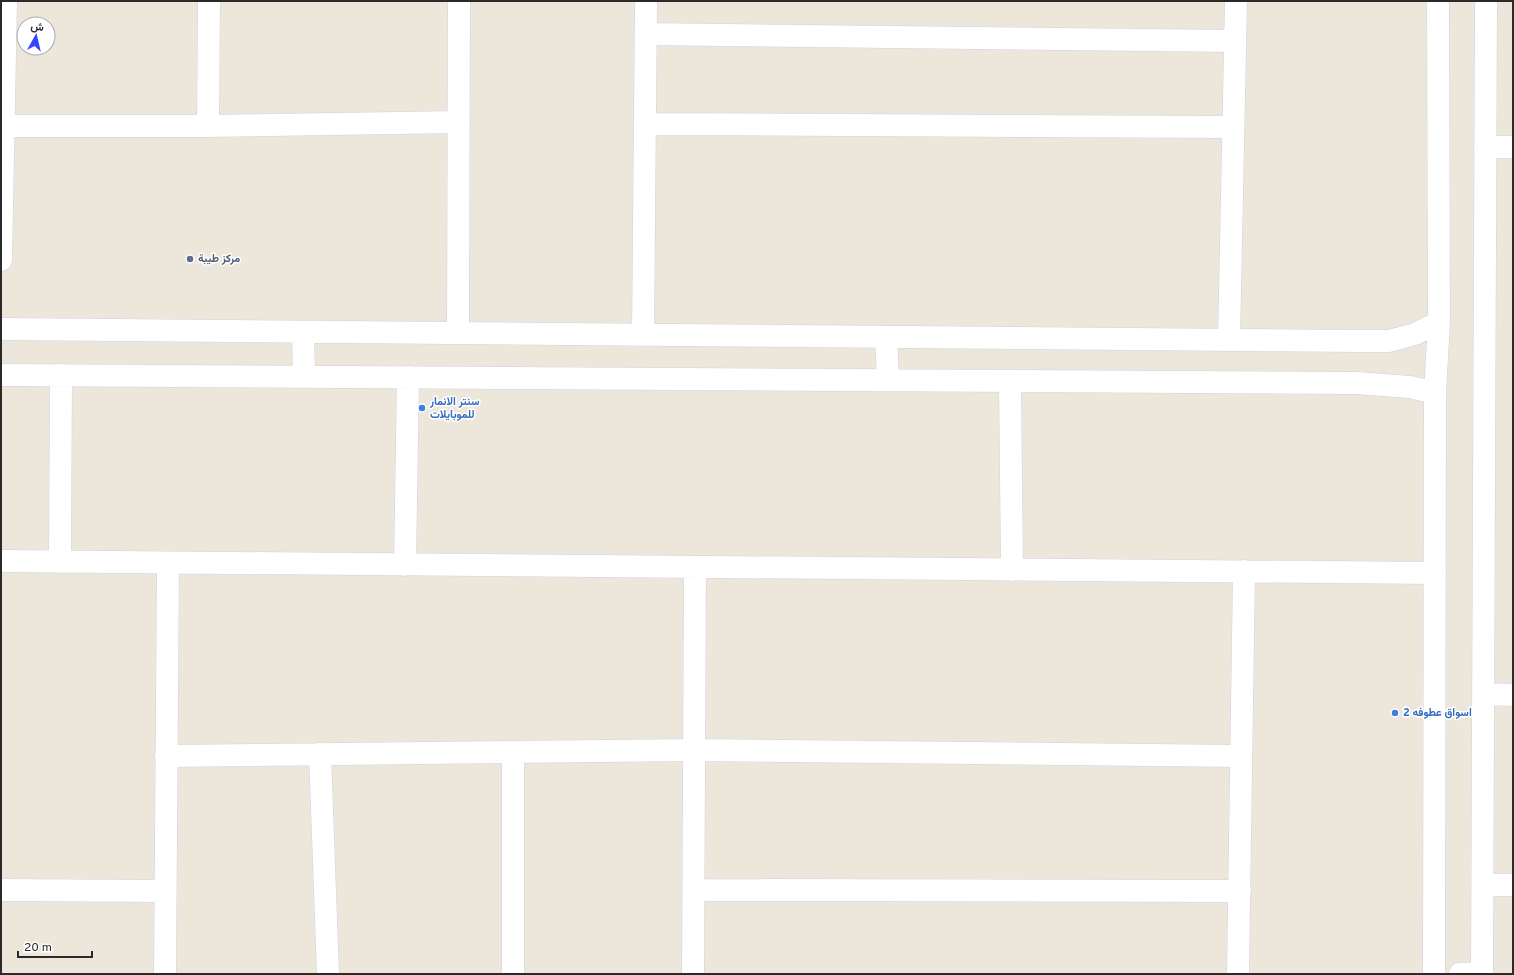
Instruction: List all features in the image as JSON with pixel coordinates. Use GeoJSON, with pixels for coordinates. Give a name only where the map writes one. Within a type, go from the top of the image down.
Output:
{"type":"FeatureCollection","features":[{"type":"Feature","properties":{"kind":"street"},"geometry":{"type":"LineString","coordinates":[[1,260],[3,84],[6,1]]}},
{"type":"Feature","properties":{"kind":"street"},"geometry":{"type":"LineString","coordinates":[[208,126],[209,1]]}},
{"type":"Feature","properties":{"kind":"street"},"geometry":{"type":"LineString","coordinates":[[458,333],[459,1]]}},
{"type":"Feature","properties":{"kind":"street"},"geometry":{"type":"LineString","coordinates":[[643,335],[646,1]]}},
{"type":"Feature","properties":{"kind":"street"},"geometry":{"type":"LineString","coordinates":[[1229,340],[1236,1]]}},
{"type":"Feature","properties":{"kind":"street"},"geometry":{"type":"LineString","coordinates":[[1434,974],[1435,393],[1439,322],[1438,1]]}},
{"type":"Feature","properties":{"kind":"street"},"geometry":{"type":"LineString","coordinates":[[1460,974],[1482,974],[1486,1]]}},
{"type":"Feature","properties":{"kind":"street"},"geometry":{"type":"LineString","coordinates":[[646,34],[1235,41]]}},
{"type":"Feature","properties":{"kind":"street"},"geometry":{"type":"LineString","coordinates":[[3,126],[208,126],[459,122]]}},
{"type":"Feature","properties":{"kind":"street"},"geometry":{"type":"LineString","coordinates":[[645,124],[1233,127]]}},
{"type":"Feature","properties":{"kind":"street"},"geometry":{"type":"LineString","coordinates":[[1485,147],[1513,147]]}},
{"type":"Feature","properties":{"kind":"street"},"geometry":{"type":"LineString","coordinates":[[1,329],[1389,341],[1415,334],[1439,322]]}},
{"type":"Feature","properties":{"kind":"street"},"geometry":{"type":"LineString","coordinates":[[303,332],[304,376]]}},
{"type":"Feature","properties":{"kind":"street"},"geometry":{"type":"LineString","coordinates":[[886,337],[888,380]]}},
{"type":"Feature","properties":{"kind":"street"},"geometry":{"type":"LineString","coordinates":[[1,374],[1357,383],[1410,387],[1435,393]]}},
{"type":"Feature","properties":{"kind":"street"},"geometry":{"type":"LineString","coordinates":[[60,562],[61,375]]}},
{"type":"Feature","properties":{"kind":"street"},"geometry":{"type":"LineString","coordinates":[[406,565],[408,377]]}},
{"type":"Feature","properties":{"kind":"street"},"geometry":{"type":"LineString","coordinates":[[1010,381],[1012,570]]}},
{"type":"Feature","properties":{"kind":"street"},"geometry":{"type":"LineString","coordinates":[[1,561],[1435,573]]}},
{"type":"Feature","properties":{"kind":"street"},"geometry":{"type":"LineString","coordinates":[[165,974],[168,563]]}},
{"type":"Feature","properties":{"kind":"street"},"geometry":{"type":"LineString","coordinates":[[693,974],[695,567]]}},
{"type":"Feature","properties":{"kind":"street"},"geometry":{"type":"LineString","coordinates":[[1238,974],[1244,571]]}},
{"type":"Feature","properties":{"kind":"street"},"geometry":{"type":"LineString","coordinates":[[1483,694],[1513,695]]}},
{"type":"Feature","properties":{"kind":"street"},"geometry":{"type":"LineString","coordinates":[[166,756],[694,750],[1241,756]]}},
{"type":"Feature","properties":{"kind":"street"},"geometry":{"type":"LineString","coordinates":[[513,752],[513,974]]}},
{"type":"Feature","properties":{"kind":"street"},"geometry":{"type":"LineString","coordinates":[[320,754],[328,974]]}},
{"type":"Feature","properties":{"kind":"street"},"geometry":{"type":"LineString","coordinates":[[1483,885],[1513,885]]}},
{"type":"Feature","properties":{"kind":"street"},"geometry":{"type":"LineString","coordinates":[[1,890],[165,891]]}},
{"type":"Feature","properties":{"kind":"street"},"geometry":{"type":"LineString","coordinates":[[694,890],[1240,891]]}},
{"type":"Feature","properties":{"kind":"place","name":"مركز طيبة"},"geometry":{"type":"Point","coordinates":[190,259]}},
{"type":"Feature","properties":{"kind":"place","name":"سنتر الانمار للموبايلات"},"geometry":{"type":"Point","coordinates":[422,408]}},
{"type":"Feature","properties":{"kind":"place","name":"اسواق عطوفه 2"},"geometry":{"type":"Point","coordinates":[1395,713]}}]}
